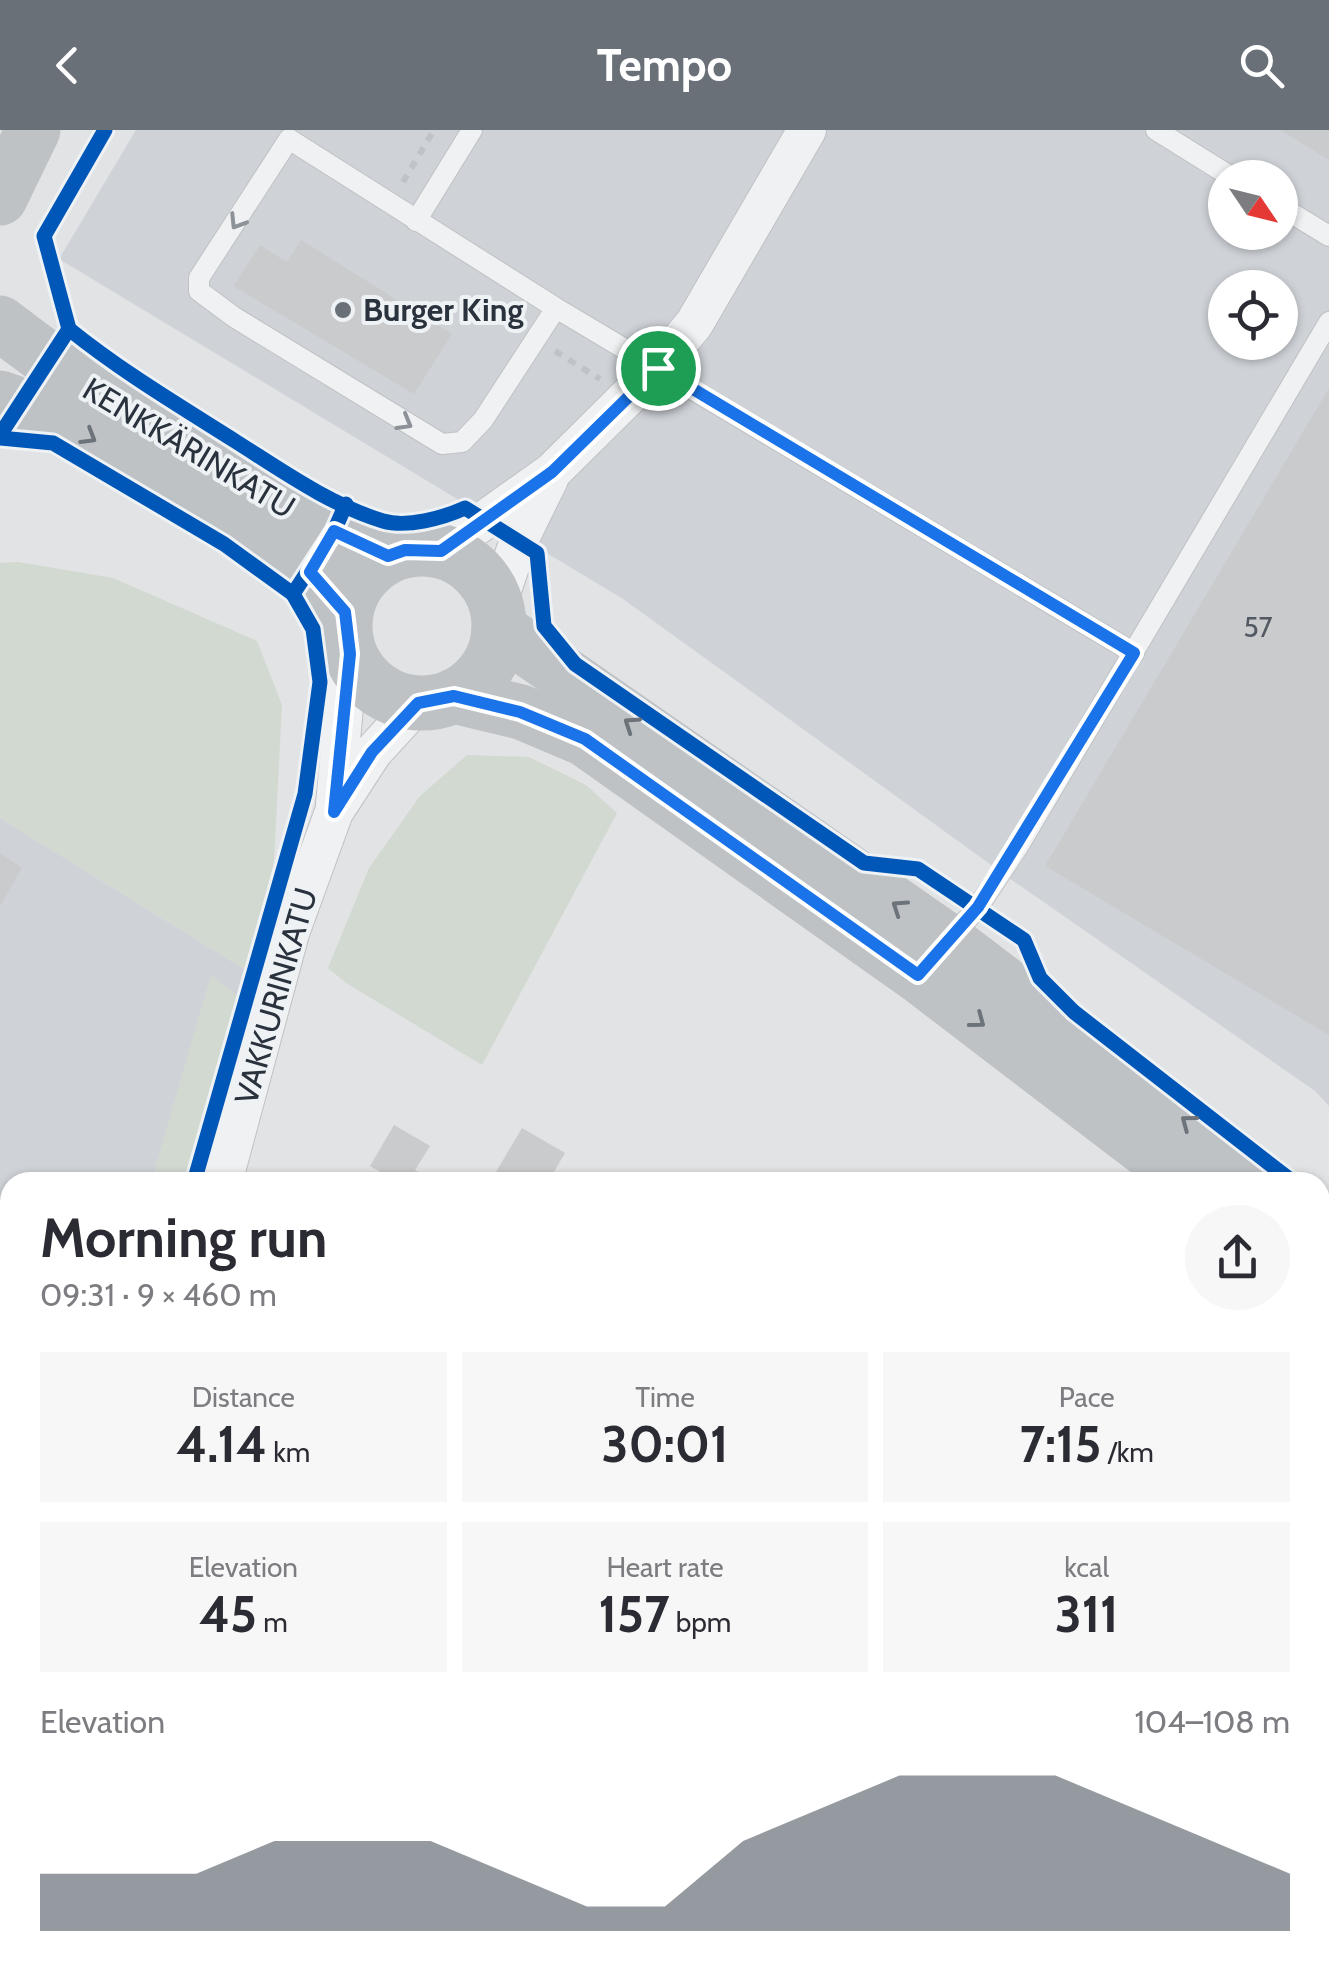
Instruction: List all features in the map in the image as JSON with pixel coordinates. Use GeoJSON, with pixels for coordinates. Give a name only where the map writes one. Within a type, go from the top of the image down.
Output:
{"type":"FeatureCollection","features":[{"type":"Feature","properties":{"kind":"street"},"geometry":{"type":"LineString","coordinates":[[0,159],[29,130]]}},
{"type":"Feature","properties":{"kind":"street"},"geometry":{"type":"LineString","coordinates":[[0,198],[29,130]]}},
{"type":"Feature","properties":{"kind":"street"},"geometry":{"type":"LineString","coordinates":[[441,551],[552,472],[658,368],[694,324],[807,130]]}},
{"type":"Feature","properties":{"kind":"street","name":"KENKKÄRINKATU"},"geometry":{"type":"LineString","coordinates":[[0,323],[109,402],[277,504],[388,556]]}},
{"type":"Feature","properties":{"kind":"street","name":"KENKKÄRINKATU"},"geometry":{"type":"LineString","coordinates":[[0,398],[54,417],[293,558],[310,572],[347,633]]}},
{"type":"Feature","properties":{"kind":"street"},"geometry":{"type":"LineString","coordinates":[[334,812],[372,752],[436,700],[486,669],[518,540],[552,472]]}},
{"type":"Feature","properties":{"kind":"street"},"geometry":{"type":"LineString","coordinates":[[334,812],[347,633],[354,590],[368,570],[388,556],[405,550],[441,551],[476,571],[498,617],[933,958],[1178,1172]]}},
{"type":"Feature","properties":{"kind":"street"},"geometry":{"type":"LineString","coordinates":[[347,633],[360,673],[376,689],[396,699],[436,700],[520,712],[585,739],[933,958],[1249,1172]]}},
{"type":"Feature","properties":{"kind":"street","name":"VAKKURINKATU"},"geometry":{"type":"LineString","coordinates":[[226,1172],[290,933],[334,812]]}},
{"type":"Feature","properties":{"kind":"lane"},"geometry":{"type":"LineString","coordinates":[[416,222],[472,130]]}},
{"type":"Feature","properties":{"kind":"lane"},"geometry":{"type":"LineString","coordinates":[[1156,130],[1208,162]]}},
{"type":"Feature","properties":{"kind":"lane"},"geometry":{"type":"LineString","coordinates":[[556,308],[483,420],[462,442],[442,444],[234,317],[200,291],[200,278],[289,139],[556,308],[1134,653]]}},
{"type":"Feature","properties":{"kind":"lane"},"geometry":{"type":"LineString","coordinates":[[1298,217],[1329,236]]}},
{"type":"Feature","properties":{"kind":"lane"},"geometry":{"type":"LineString","coordinates":[[933,958],[978,907],[1018,847],[1329,322]]}},
{"type":"Feature","properties":{"kind":"path"},"geometry":{"type":"LineString","coordinates":[[390,204],[434,130]]}},
{"type":"Feature","properties":{"kind":"path"},"geometry":{"type":"LineString","coordinates":[[536,338],[605,382]]}},
{"type":"Feature","properties":{"kind":"shaded area"},"geometry":{"type":"Polygon","coordinates":[[[136,130],[1329,130],[1329,1106],[1315,1091],[1012,880],[623,599],[59,259],[136,130]]]}},
{"type":"Feature","properties":{"kind":"shaded area"},"geometry":{"type":"Polygon","coordinates":[[[18,562],[113,578],[257,641],[282,705],[274,861],[249,972],[0,818],[0,563],[18,562]]]}},
{"type":"Feature","properties":{"kind":"shaded area"},"geometry":{"type":"Polygon","coordinates":[[[467,755],[529,757],[586,785],[617,813],[482,1065],[346,983],[328,968],[369,868],[420,796],[467,755]]]}},
{"type":"Feature","properties":{"kind":"shaded area"},"geometry":{"type":"Polygon","coordinates":[[[0,818],[249,972],[188,1172],[0,1172],[0,818]]]}},
{"type":"Feature","properties":{"kind":"shaded area"},"geometry":{"type":"Polygon","coordinates":[[[211,975],[241,999],[188,1172],[154,1172],[211,975]]]}},
{"type":"Feature","properties":{"kind":"building"},"geometry":{"type":"Polygon","coordinates":[[[1280,130],[1329,130],[1329,160],[1280,130]]]}},
{"type":"Feature","properties":{"kind":"building","name":"Burger King"},"geometry":{"type":"Polygon","coordinates":[[[301,240],[452,334],[414,394],[233,286],[260,245],[287,262],[301,240]]]}},
{"type":"Feature","properties":{"kind":"building"},"geometry":{"type":"Polygon","coordinates":[[[1329,388],[1329,1035],[1045,866],[1329,388]]]}},
{"type":"Feature","properties":{"kind":"building"},"geometry":{"type":"Polygon","coordinates":[[[0,853],[22,868],[0,906],[0,853]]]}},
{"type":"Feature","properties":{"kind":"building"},"geometry":{"type":"Polygon","coordinates":[[[394,1125],[430,1146],[415,1170],[418,1172],[380,1172],[370,1166],[394,1125]]]}},
{"type":"Feature","properties":{"kind":"building"},"geometry":{"type":"Polygon","coordinates":[[[522,1128],[565,1153],[554,1172],[496,1172],[522,1128]]]}},
{"type":"Feature","properties":{"kind":"cycle path"},"geometry":{"type":"LineString","coordinates":[[0,435],[69,329],[44,236],[105,130]]}},
{"type":"Feature","properties":{"kind":"cycle path"},"geometry":{"type":"LineString","coordinates":[[69,329],[171,401],[344,506],[383,521],[403,523],[465,508],[537,553],[544,626],[575,664],[864,863],[918,869],[1024,940],[1040,978],[1074,1012],[1280,1172]]}},
{"type":"Feature","properties":{"kind":"cycle path"},"geometry":{"type":"LineString","coordinates":[[0,438],[53,443],[224,544],[293,594],[334,531],[346,504]]}},
{"type":"Feature","properties":{"kind":"cycle path"},"geometry":{"type":"LineString","coordinates":[[197,1172],[305,794],[320,682],[313,629],[293,594]]}},
{"type":"Feature","properties":{"kind":"place","name":"Burger King"},"geometry":{"type":"Point","coordinates":[343,310]}},
{"type":"Feature","properties":{"kind":"route"},"geometry":{"type":"LineString","coordinates":[[658,368],[1134,653],[978,907],[918,975],[585,739],[520,712],[454,696],[418,703],[372,752],[334,812],[350,654],[345,612],[310,572],[334,531],[388,556],[423,548],[441,551],[552,472],[658,368]]}}]}
